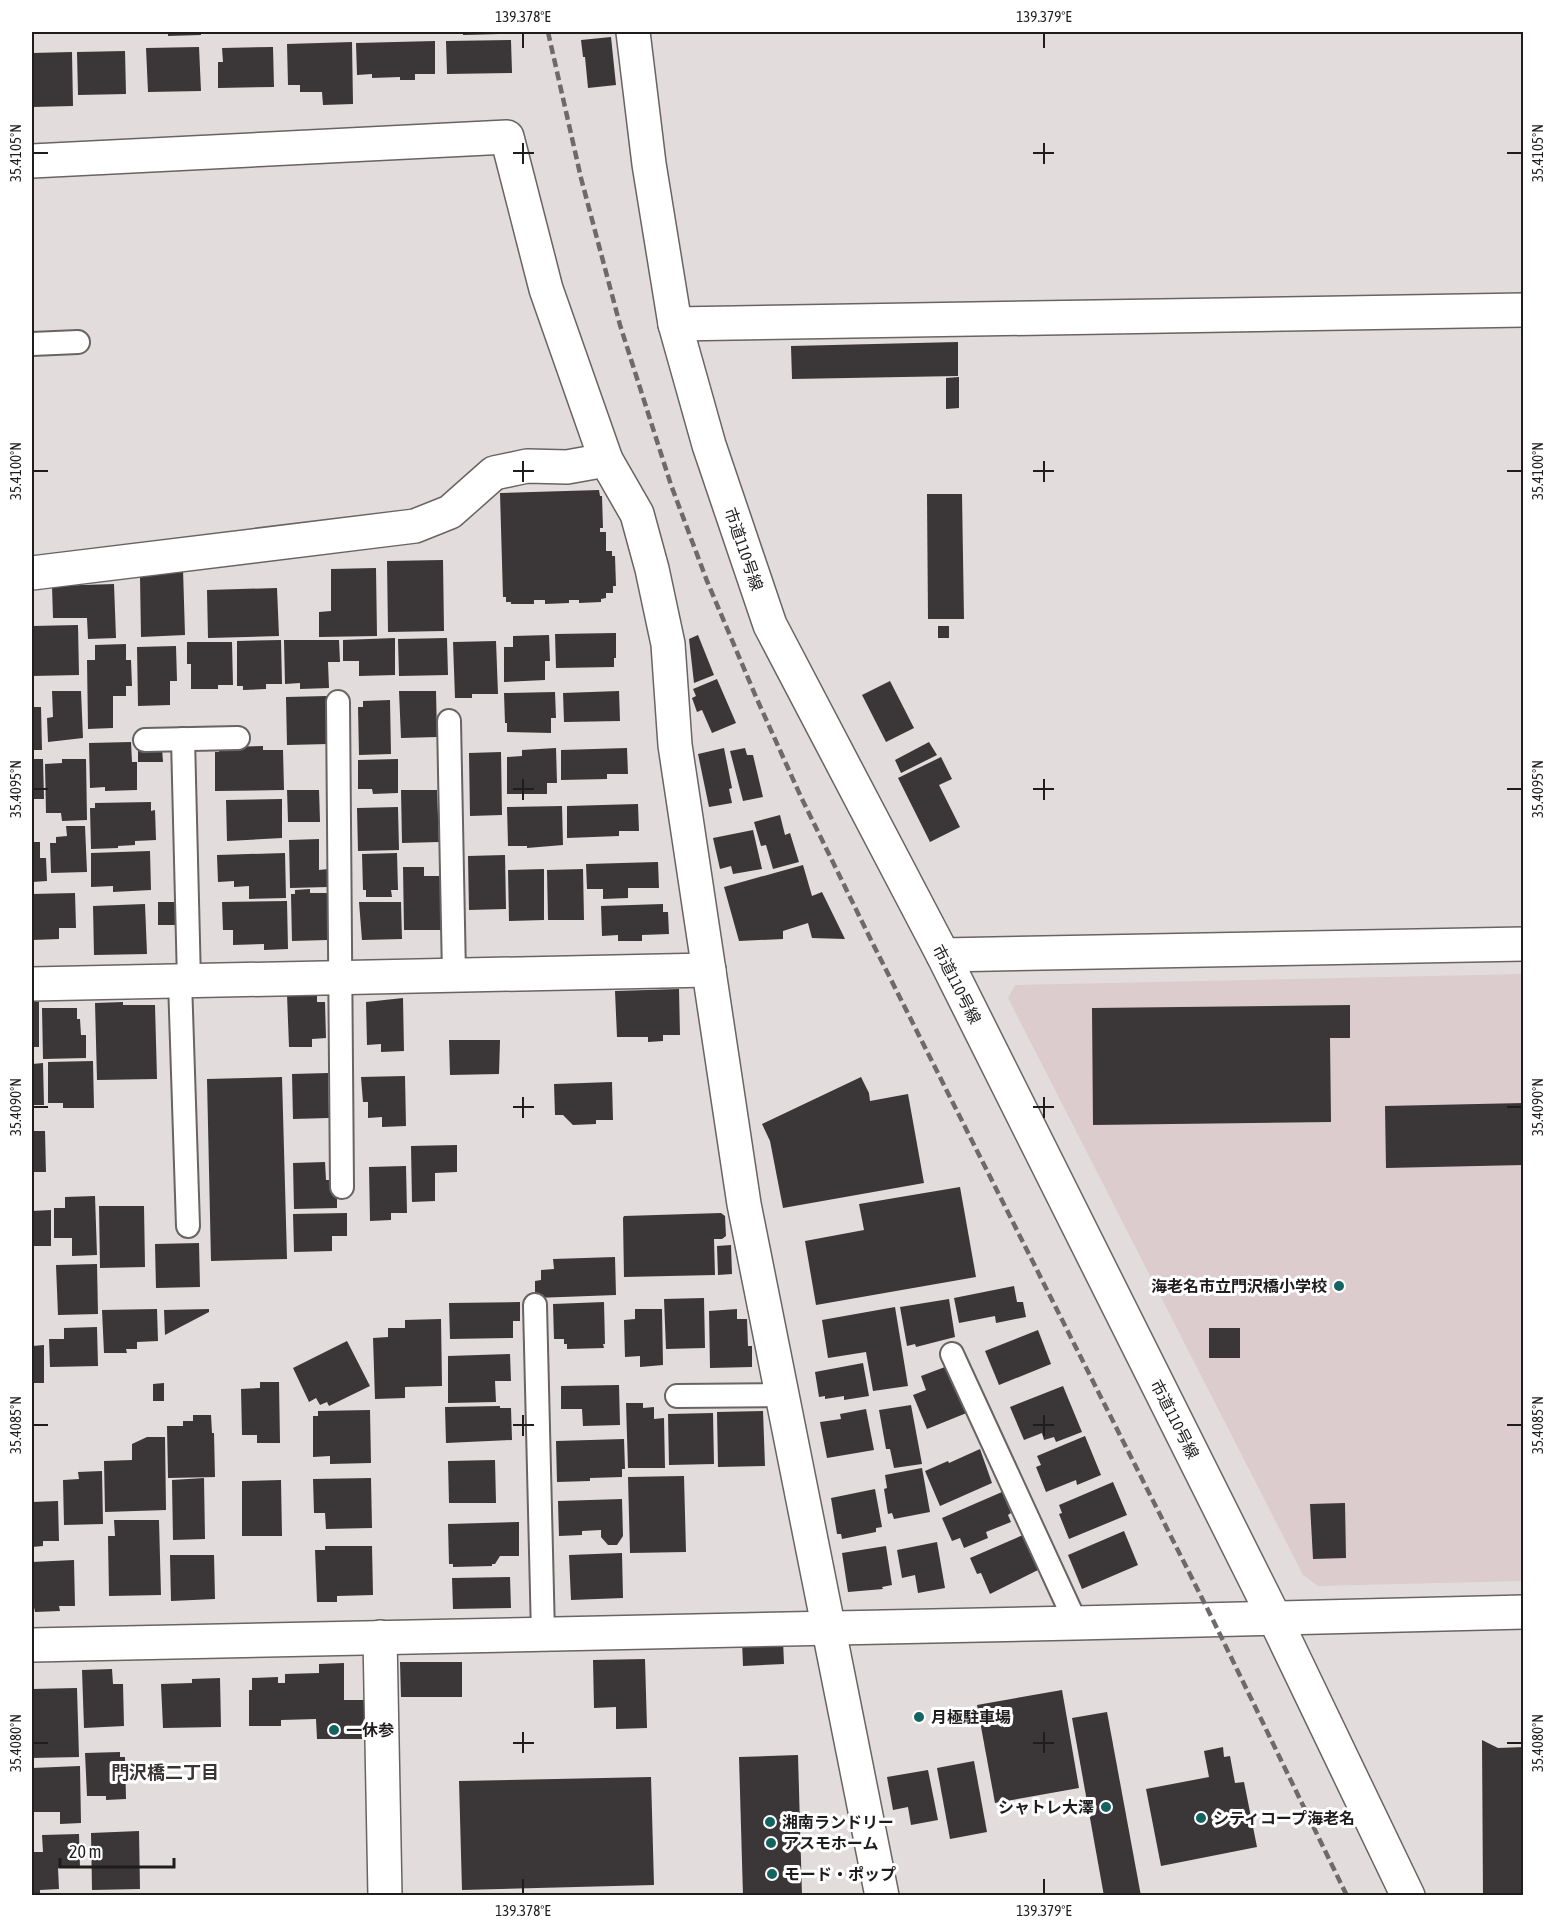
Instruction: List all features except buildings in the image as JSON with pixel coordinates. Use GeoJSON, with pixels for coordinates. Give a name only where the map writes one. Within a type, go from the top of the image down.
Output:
{"type":"FeatureCollection","features":[{"type":"Feature","properties":{"kind":"street","name":"市道110号線"},"geometry":{"type":"LineString","coordinates":[[633,32],[649,164],[675,324],[709,445],[770,625],[943,955],[1275,1619],[1408,1896]]}},
{"type":"Feature","properties":{"kind":"street"},"geometry":{"type":"LineString","coordinates":[[32,160],[507,137],[546,289],[606,460],[637,514],[657,591],[668,644],[675,745],[744,1204],[882,1896]]}},
{"type":"Feature","properties":{"kind":"street"},"geometry":{"type":"LineString","coordinates":[[675,324],[1524,310]]}},
{"type":"Feature","properties":{"kind":"street"},"geometry":{"type":"LineString","coordinates":[[32,573],[415,526],[450,512],[494,473],[527,466],[567,467],[606,460]]}},
{"type":"Feature","properties":{"kind":"street"},"geometry":{"type":"LineString","coordinates":[[943,955],[1524,944]]}},
{"type":"Feature","properties":{"kind":"street"},"geometry":{"type":"LineString","coordinates":[[32,984],[709,970]]}},
{"type":"Feature","properties":{"kind":"street"},"geometry":{"type":"LineString","coordinates":[[32,1645],[1524,1612]]}},
{"type":"Feature","properties":{"kind":"street"},"geometry":{"type":"LineString","coordinates":[[380,1637],[386,1896]]}},
{"type":"Feature","properties":{"kind":"lane"},"geometry":{"type":"LineString","coordinates":[[32,344],[78,342]]}},
{"type":"Feature","properties":{"kind":"lane"},"geometry":{"type":"LineString","coordinates":[[338,702],[342,1187]]}},
{"type":"Feature","properties":{"kind":"lane"},"geometry":{"type":"LineString","coordinates":[[449,721],[454,975]]}},
{"type":"Feature","properties":{"kind":"lane"},"geometry":{"type":"LineString","coordinates":[[145,740],[238,738]]}},
{"type":"Feature","properties":{"kind":"lane"},"geometry":{"type":"LineString","coordinates":[[183,739],[188,1226]]}},
{"type":"Feature","properties":{"kind":"lane"},"geometry":{"type":"LineString","coordinates":[[535,1305],[543,1634]]}},
{"type":"Feature","properties":{"kind":"lane"},"geometry":{"type":"LineString","coordinates":[[952,1354],[1076,1623]]}},
{"type":"Feature","properties":{"kind":"lane"},"geometry":{"type":"LineString","coordinates":[[678,1396],[783,1395]]}},
{"type":"Feature","properties":{"kind":"shaded area","name":"海老名市立門沢橋小学校"},"geometry":{"type":"Polygon","coordinates":[[[1523,974],[1523,1581],[1318,1586],[1303,1575],[1008,998],[1015,985],[1523,974]]]}},
{"type":"Feature","properties":{"kind":"railway"},"geometry":{"type":"LineString","coordinates":[[548,32],[581,178],[620,325],[671,485],[707,581],[756,697],[801,797],[871,940],[1213,1620],[1347,1896]]}},
{"type":"Feature","properties":{"kind":"place","name":"海老名市立門沢橋小学校"},"geometry":{"type":"Point","coordinates":[1339,1286]}},
{"type":"Feature","properties":{"kind":"place","name":"月極駐車場"},"geometry":{"type":"Point","coordinates":[919,1717]}},
{"type":"Feature","properties":{"kind":"place","name":"一休参"},"geometry":{"type":"Point","coordinates":[334,1730]}},
{"type":"Feature","properties":{"kind":"place","name":"シャトレ大澤"},"geometry":{"type":"Point","coordinates":[1106,1807]}},
{"type":"Feature","properties":{"kind":"place","name":"シティコープ海老名"},"geometry":{"type":"Point","coordinates":[1201,1818]}},
{"type":"Feature","properties":{"kind":"place","name":"湘南ランドリー"},"geometry":{"type":"Point","coordinates":[770,1822]}},
{"type":"Feature","properties":{"kind":"place","name":"アスモホーム"},"geometry":{"type":"Point","coordinates":[771,1843]}},
{"type":"Feature","properties":{"kind":"place","name":"モード・ポップ"},"geometry":{"type":"Point","coordinates":[772,1874]}},
{"type":"Feature","properties":{"kind":"district","name":"門沢橋二丁目"},"geometry":{"type":"Point","coordinates":[165,1773]}}]}
